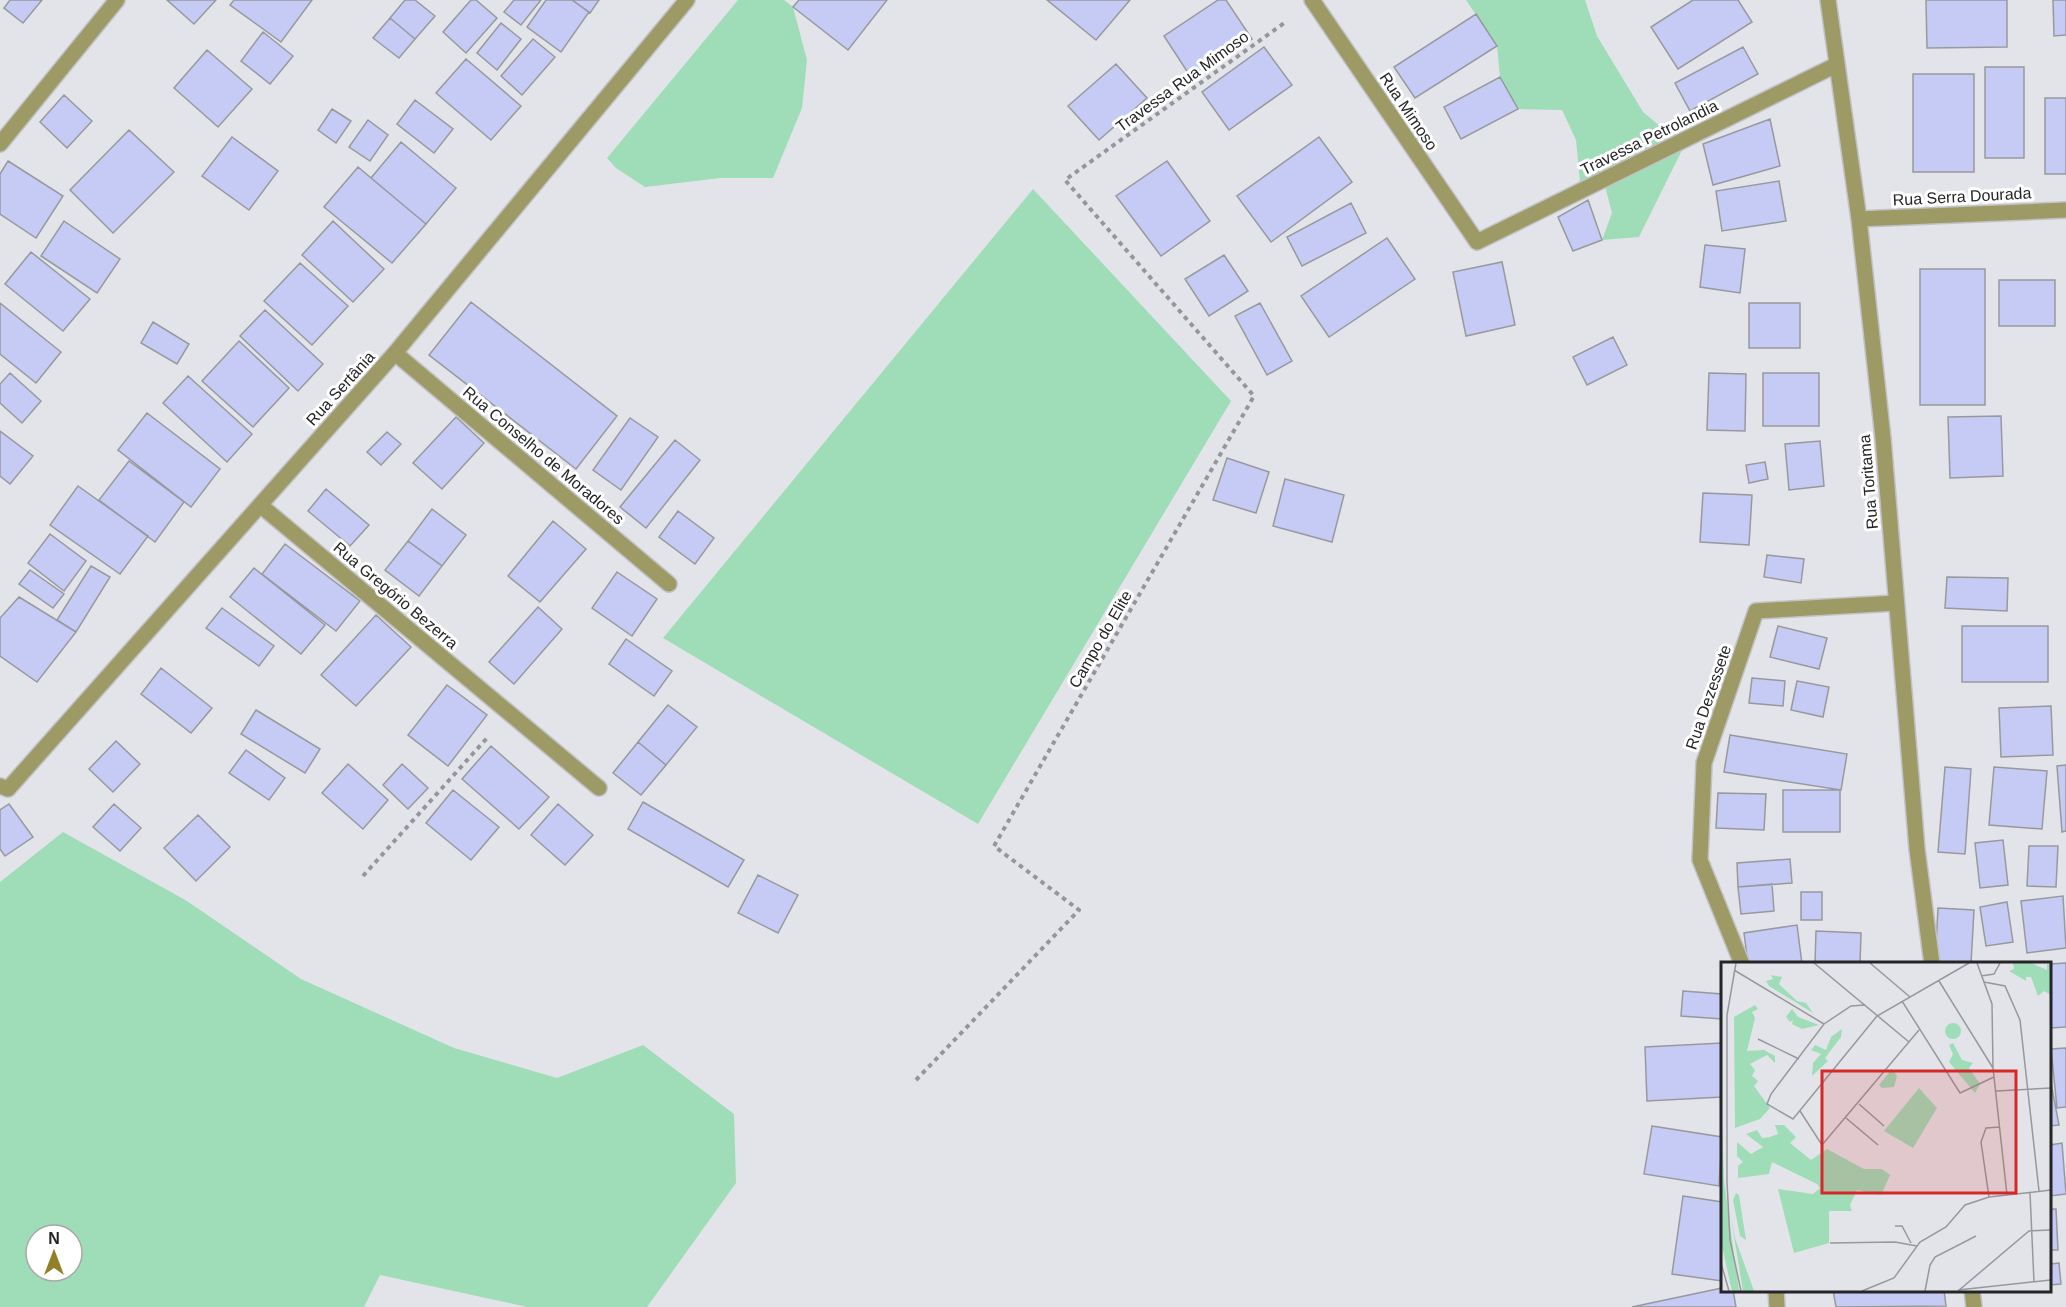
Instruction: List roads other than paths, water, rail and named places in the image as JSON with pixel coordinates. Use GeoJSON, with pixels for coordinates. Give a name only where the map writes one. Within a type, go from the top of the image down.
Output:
{"type":"FeatureCollection","features":[{"type":"Feature","properties":{"kind":"street"},"geometry":{"type":"LineString","coordinates":[[0,144],[117,0]]}},
{"type":"Feature","properties":{"kind":"street","name":"Rua Sertânia"},"geometry":{"type":"LineString","coordinates":[[4,787],[395,353],[687,0]]}},
{"type":"Feature","properties":{"kind":"street","name":"Rua Toritama"},"geometry":{"type":"LineString","coordinates":[[1828,0],[1859,219],[1883,438],[1917,849],[1932,962]]}},
{"type":"Feature","properties":{"kind":"street","name":"Rua Mimoso"},"geometry":{"type":"LineString","coordinates":[[1312,1],[1477,242]]}},
{"type":"Feature","properties":{"kind":"street","name":"Travessa Petrolandia"},"geometry":{"type":"LineString","coordinates":[[1477,242],[1836,65]]}},
{"type":"Feature","properties":{"kind":"street","name":"Rua Serra Dourada"},"geometry":{"type":"LineString","coordinates":[[1859,219],[2066,210]]}},
{"type":"Feature","properties":{"kind":"street","name":"Rua Conselho de Moradores"},"geometry":{"type":"LineString","coordinates":[[395,353],[669,584]]}},
{"type":"Feature","properties":{"kind":"street","name":"Rua Gregório Bezerra"},"geometry":{"type":"LineString","coordinates":[[260,505],[599,788]]}},
{"type":"Feature","properties":{"kind":"street","name":"Rua Dezessete"},"geometry":{"type":"LineString","coordinates":[[1742,962],[1700,860],[1704,763],[1756,611],[1896,603]]}},
{"type":"Feature","properties":{"kind":"street"},"geometry":{"type":"LineString","coordinates":[[1776,1292],[1777,1307]]}},
{"type":"Feature","properties":{"kind":"street"},"geometry":{"type":"LineString","coordinates":[[1972,1292],[1974,1307]]}}]}
